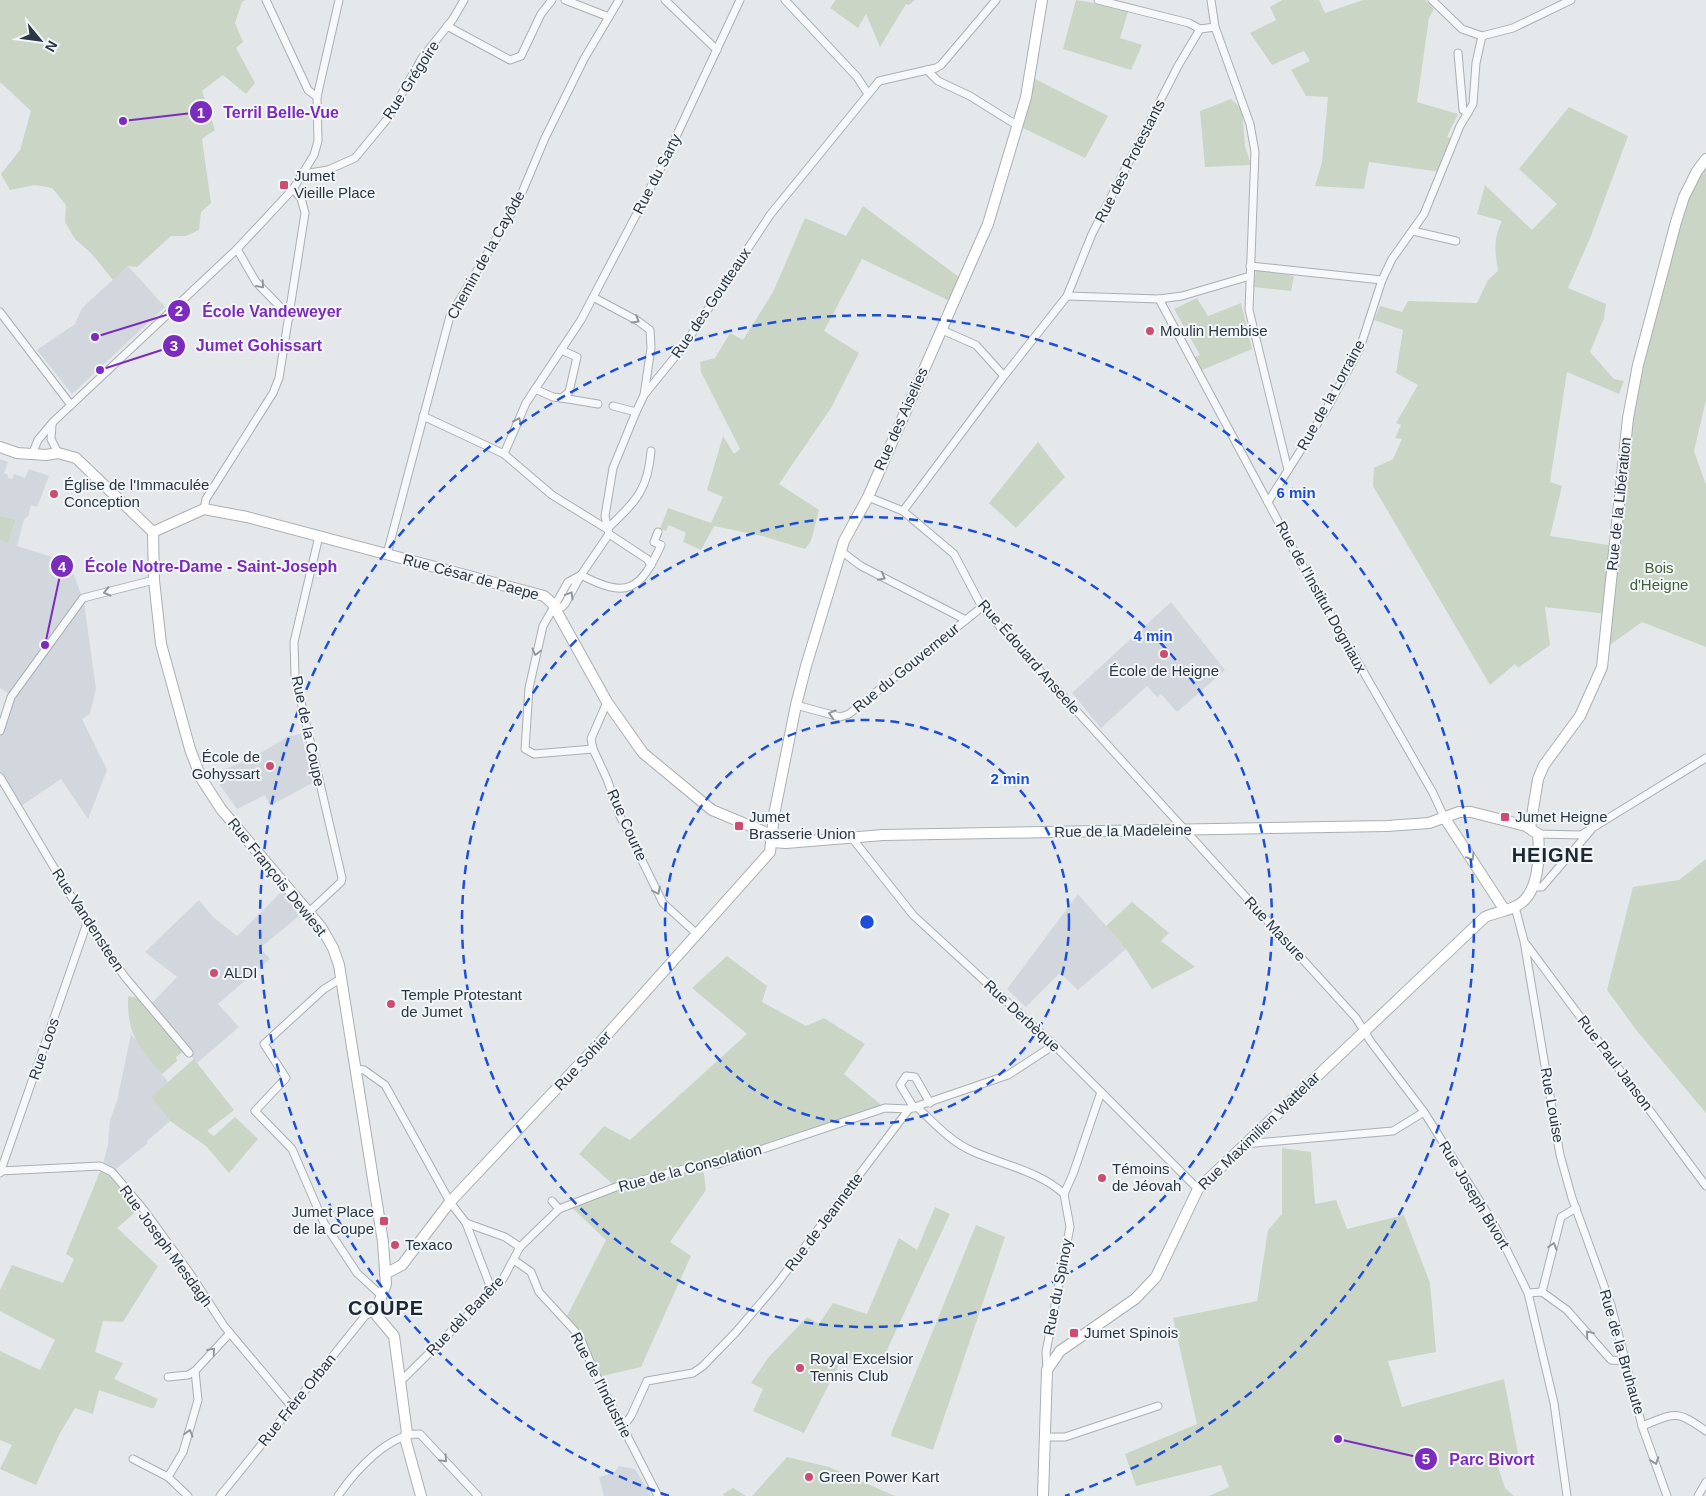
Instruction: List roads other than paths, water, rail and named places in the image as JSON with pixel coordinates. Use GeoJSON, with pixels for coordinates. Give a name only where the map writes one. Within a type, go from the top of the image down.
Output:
{"type":"FeatureCollection","features":[{"type":"Feature","properties":{"kind":"street"},"geometry":{"type":"LineString","coordinates":[[266,0],[308,90],[317,97]]}},
{"type":"Feature","properties":{"kind":"street"},"geometry":{"type":"LineString","coordinates":[[33,452],[38,440],[53,422],[237,249],[293,189],[314,155],[318,135],[317,97],[339,0]]}},
{"type":"Feature","properties":{"kind":"street","name":"Rue Grégoire"},"geometry":{"type":"LineString","coordinates":[[303,174],[328,170],[355,158],[388,118],[422,58],[464,0]]}},
{"type":"Feature","properties":{"kind":"street"},"geometry":{"type":"LineString","coordinates":[[447,26],[510,60],[521,56],[541,14],[552,0]]}},
{"type":"Feature","properties":{"kind":"street"},"geometry":{"type":"LineString","coordinates":[[566,0],[609,17]]}},
{"type":"Feature","properties":{"kind":"street","name":"Chemin de la Cayôde"},"geometry":{"type":"LineString","coordinates":[[387,554],[450,316],[518,202],[545,138],[584,59],[619,0]]}},
{"type":"Feature","properties":{"kind":"street"},"geometry":{"type":"LineString","coordinates":[[665,0],[717,50]]}},
{"type":"Feature","properties":{"kind":"street","name":"Rue du Sarty"},"geometry":{"type":"LineString","coordinates":[[504,454],[526,403],[561,350],[592,297],[666,158],[740,0]]}},
{"type":"Feature","properties":{"kind":"street"},"geometry":{"type":"LineString","coordinates":[[785,0],[857,77],[868,94]]}},
{"type":"Feature","properties":{"kind":"street","name":"Rue des Goutteaux"},"geometry":{"type":"LineString","coordinates":[[608,532],[604,516],[614,468],[644,395],[683,347],[770,215],[879,81],[941,65],[996,0]]}},
{"type":"Feature","properties":{"kind":"street","name":"Rue des Aiselies"},"geometry":{"type":"LineString","coordinates":[[772,842],[774,815],[796,705],[841,551],[847,534],[868,497],[988,224],[1026,97],[1042,0]]}},
{"type":"Feature","properties":{"kind":"street"},"geometry":{"type":"LineString","coordinates":[[1098,0],[1180,20],[1200,29],[1215,27]]}},
{"type":"Feature","properties":{"kind":"street"},"geometry":{"type":"LineString","coordinates":[[1211,0],[1215,27],[1250,124],[1255,152],[1249,310],[1288,470]]}},
{"type":"Feature","properties":{"kind":"street"},"geometry":{"type":"LineString","coordinates":[[1432,0],[1466,31],[1482,36],[1513,28],[1571,0]]}},
{"type":"Feature","properties":{"kind":"street","name":"Rue des Protestants"},"geometry":{"type":"LineString","coordinates":[[903,511],[1004,376],[1067,296],[1092,234],[1178,66],[1200,29]]}},
{"type":"Feature","properties":{"kind":"street","name":"Rue de la Lorraine"},"geometry":{"type":"LineString","coordinates":[[1268,502],[1326,410],[1360,348],[1382,280],[1392,259],[1424,214],[1460,126],[1473,104],[1476,63],[1482,36]]}},
{"type":"Feature","properties":{"kind":"street"},"geometry":{"type":"LineString","coordinates":[[1458,53],[1463,110],[1468,113]]}},
{"type":"Feature","properties":{"kind":"street"},"geometry":{"type":"LineString","coordinates":[[927,70],[938,82],[970,96],[1018,126]]}},
{"type":"Feature","properties":{"kind":"street","name":"Rue de la Libération"},"geometry":{"type":"LineString","coordinates":[[1533,887],[1539,845],[1534,831],[1538,779],[1544,765],[1580,716],[1602,667],[1628,418],[1634,386],[1676,222],[1684,197],[1697,171],[1706,159]]}},
{"type":"Feature","properties":{"kind":"street"},"geometry":{"type":"LineString","coordinates":[[0,447],[15,452],[58,453],[72,456],[81,462],[152,532],[204,509],[206,499],[230,458],[273,393],[279,378],[290,317],[304,214],[301,198],[293,189]]}},
{"type":"Feature","properties":{"kind":"street"},"geometry":{"type":"LineString","coordinates":[[1413,231],[1456,241]]}},
{"type":"Feature","properties":{"kind":"street"},"geometry":{"type":"LineString","coordinates":[[237,249],[256,282],[290,317]]}},
{"type":"Feature","properties":{"kind":"street"},"geometry":{"type":"LineString","coordinates":[[1250,266],[1382,280]]}},
{"type":"Feature","properties":{"kind":"street"},"geometry":{"type":"LineString","coordinates":[[1067,296],[1159,299],[1182,296],[1250,276]]}},
{"type":"Feature","properties":{"kind":"street"},"geometry":{"type":"LineString","coordinates":[[592,297],[638,321],[650,330],[650,348],[644,395]]}},
{"type":"Feature","properties":{"kind":"street","name":"Rue de l'Institut Dogniaux"},"geometry":{"type":"LineString","coordinates":[[1159,299],[1268,502],[1433,793],[1444,817]]}},
{"type":"Feature","properties":{"kind":"street"},"geometry":{"type":"LineString","coordinates":[[0,312],[71,405]]}},
{"type":"Feature","properties":{"kind":"street"},"geometry":{"type":"LineString","coordinates":[[942,330],[976,345],[1004,376]]}},
{"type":"Feature","properties":{"kind":"street"},"geometry":{"type":"LineString","coordinates":[[561,350],[577,357],[569,392],[562,398]]}},
{"type":"Feature","properties":{"kind":"street"},"geometry":{"type":"LineString","coordinates":[[536,389],[553,396],[598,404]]}},
{"type":"Feature","properties":{"kind":"street"},"geometry":{"type":"LineString","coordinates":[[613,406],[636,412]]}},
{"type":"Feature","properties":{"kind":"street"},"geometry":{"type":"LineString","coordinates":[[423,416],[504,454],[552,495],[647,559],[651,565]]}},
{"type":"Feature","properties":{"kind":"street"},"geometry":{"type":"LineString","coordinates":[[53,422],[50,439],[58,453]]}},
{"type":"Feature","properties":{"kind":"street"},"geometry":{"type":"LineString","coordinates":[[607,702],[591,740],[593,749],[534,754],[525,749],[525,723],[532,668],[543,626],[554,608],[562,607],[565,604],[608,532],[642,493],[650,465],[651,451]]}},
{"type":"Feature","properties":{"kind":"street","name":"Rue Édouard Anseele"},"geometry":{"type":"LineString","coordinates":[[868,497],[903,511],[954,554],[982,607],[1185,830]]}},
{"type":"Feature","properties":{"kind":"street","name":"Rue César de Paepe"},"geometry":{"type":"LineString","coordinates":[[204,509],[242,516],[539,594],[549,600],[607,702],[624,729],[643,753],[712,810],[762,831],[767,834],[772,842]]}},
{"type":"Feature","properties":{"kind":"street","name":"Rue François Dewiest"},"geometry":{"type":"LineString","coordinates":[[152,532],[154,580],[161,644],[190,749],[201,778],[221,809],[320,927],[333,948],[342,978],[384,1259],[386,1284],[377,1308]]}},
{"type":"Feature","properties":{"kind":"street"},"geometry":{"type":"LineString","coordinates":[[581,575],[615,589],[627,589],[634,585],[651,565],[661,544],[654,542],[658,532]]}},
{"type":"Feature","properties":{"kind":"street","name":"Rue de la Coupe"},"geometry":{"type":"LineString","coordinates":[[308,912],[341,882],[342,878],[295,676],[294,642],[319,536]]}},
{"type":"Feature","properties":{"kind":"street"},"geometry":{"type":"LineString","coordinates":[[841,551],[862,566],[966,620]]}},
{"type":"Feature","properties":{"kind":"street"},"geometry":{"type":"LineString","coordinates":[[0,732],[12,697],[83,598],[154,580]]}},
{"type":"Feature","properties":{"kind":"street","name":"Rue du Gouverneur"},"geometry":{"type":"LineString","coordinates":[[796,705],[840,717],[850,714],[982,607]]}},
{"type":"Feature","properties":{"kind":"street","name":"Rue Courte"},"geometry":{"type":"LineString","coordinates":[[593,749],[607,779],[620,816],[663,903],[698,936]]}},
{"type":"Feature","properties":{"kind":"street"},"geometry":{"type":"LineString","coordinates":[[1534,831],[1581,835],[1706,758]]}},
{"type":"Feature","properties":{"kind":"street","name":"Rue Vandensteen"},"geometry":{"type":"LineString","coordinates":[[0,777],[86,923],[125,977],[190,1053]]}},
{"type":"Feature","properties":{"kind":"street","name":"Rue de la Madeleine"},"geometry":{"type":"LineString","coordinates":[[772,842],[786,843],[883,835],[1387,826],[1429,823],[1459,812],[1471,812],[1534,831]]}},
{"type":"Feature","properties":{"kind":"street"},"geometry":{"type":"LineString","coordinates":[[1454,829],[1461,814],[1471,812]]}},
{"type":"Feature","properties":{"kind":"street"},"geometry":{"type":"LineString","coordinates":[[1444,817],[1454,829],[1504,909]]}},
{"type":"Feature","properties":{"kind":"street"},"geometry":{"type":"LineString","coordinates":[[1515,907],[1524,902],[1533,887],[1542,887],[1593,828]]}},
{"type":"Feature","properties":{"kind":"street","name":"Rue Masure"},"geometry":{"type":"LineString","coordinates":[[1185,830],[1356,1018],[1363,1030]]}},
{"type":"Feature","properties":{"kind":"street","name":"Rue Derbèque"},"geometry":{"type":"LineString","coordinates":[[852,838],[913,915],[1054,1044],[1198,1189]]}},
{"type":"Feature","properties":{"kind":"street","name":"Rue Sohier"},"geometry":{"type":"LineString","coordinates":[[385,1274],[402,1265],[450,1202],[698,936],[762,863],[770,852],[772,842]]}},
{"type":"Feature","properties":{"kind":"street","name":"Rue Maximilien Wattelar"},"geometry":{"type":"LineString","coordinates":[[1047,1370],[1060,1351],[1135,1299],[1156,1277],[1198,1189],[1363,1030],[1485,917],[1504,909],[1515,907]]}},
{"type":"Feature","properties":{"kind":"street","name":"Rue Louise"},"geometry":{"type":"LineString","coordinates":[[1515,907],[1524,941],[1560,1155],[1576,1208]]}},
{"type":"Feature","properties":{"kind":"street","name":"Rue Loos"},"geometry":{"type":"LineString","coordinates":[[0,1171],[86,923]]}},
{"type":"Feature","properties":{"kind":"street","name":"Rue Paul Janson"},"geometry":{"type":"LineString","coordinates":[[1524,941],[1706,1186]]}},
{"type":"Feature","properties":{"kind":"street"},"geometry":{"type":"LineString","coordinates":[[342,978],[324,989],[264,1044],[286,1078],[255,1111],[292,1149],[324,1223],[357,1273],[382,1296]]}},
{"type":"Feature","properties":{"kind":"street","name":"Rue Joseph Bivort"},"geometry":{"type":"LineString","coordinates":[[1363,1030],[1424,1112],[1494,1224],[1528,1293],[1554,1403],[1568,1496]]}},
{"type":"Feature","properties":{"kind":"street"},"geometry":{"type":"LineString","coordinates":[[914,1108],[1008,1075],[1054,1044]]}},
{"type":"Feature","properties":{"kind":"street"},"geometry":{"type":"LineString","coordinates":[[356,1069],[364,1070],[386,1085],[450,1202],[466,1223],[492,1291]]}},
{"type":"Feature","properties":{"kind":"street"},"geometry":{"type":"LineString","coordinates":[[930,1103],[915,1077],[906,1076],[900,1085],[914,1108],[946,1134],[970,1150],[1050,1182],[1064,1194],[1074,1174],[1101,1092]]}},
{"type":"Feature","properties":{"kind":"street","name":"Rue de la Consolation"},"geometry":{"type":"LineString","coordinates":[[559,1208],[616,1187],[699,1165],[718,1164],[885,1108],[914,1108]]}},
{"type":"Feature","properties":{"kind":"street","name":"Rue de Jeannette"},"geometry":{"type":"LineString","coordinates":[[622,1428],[632,1416],[647,1381],[693,1373],[703,1366],[736,1332],[792,1264],[914,1108]]}},
{"type":"Feature","properties":{"kind":"street"},"geometry":{"type":"LineString","coordinates":[[1244,1144],[1393,1132],[1424,1112]]}},
{"type":"Feature","properties":{"kind":"street","name":"Rue Joseph Mesdagh"},"geometry":{"type":"LineString","coordinates":[[0,1171],[100,1166],[112,1172],[170,1246],[230,1333],[292,1407]]}},
{"type":"Feature","properties":{"kind":"street","name":"Rue du Spinoy"},"geometry":{"type":"LineString","coordinates":[[1047,1370],[1046,1352],[1070,1227],[1064,1194]]}},
{"type":"Feature","properties":{"kind":"street"},"geometry":{"type":"LineString","coordinates":[[552,1200],[559,1208]]}},
{"type":"Feature","properties":{"kind":"street","name":"Rue dèl Banêre"},"geometry":{"type":"LineString","coordinates":[[401,1385],[401,1381],[492,1291],[514,1260],[520,1247],[559,1208]]}},
{"type":"Feature","properties":{"kind":"street"},"geometry":{"type":"LineString","coordinates":[[1542,1292],[1561,1217],[1576,1208]]}},
{"type":"Feature","properties":{"kind":"street","name":"Rue de la Bruhaute"},"geometry":{"type":"LineString","coordinates":[[1576,1208],[1610,1305],[1642,1426],[1667,1496]]}},
{"type":"Feature","properties":{"kind":"street"},"geometry":{"type":"LineString","coordinates":[[466,1223],[505,1237],[520,1247]]}},
{"type":"Feature","properties":{"kind":"street","name":"Rue de l'Industrie"},"geometry":{"type":"LineString","coordinates":[[514,1260],[531,1272],[539,1292],[578,1336],[622,1428],[658,1496]]}},
{"type":"Feature","properties":{"kind":"street"},"geometry":{"type":"LineString","coordinates":[[1528,1293],[1542,1292],[1567,1310],[1611,1360],[1625,1361]]}},
{"type":"Feature","properties":{"kind":"street"},"geometry":{"type":"LineString","coordinates":[[377,1308],[378,1316],[394,1336],[407,1434],[405,1438],[410,1462],[421,1496]]}},
{"type":"Feature","properties":{"kind":"street","name":"Rue Frère Orban"},"geometry":{"type":"LineString","coordinates":[[220,1496],[365,1316],[377,1308]]}},
{"type":"Feature","properties":{"kind":"street"},"geometry":{"type":"LineString","coordinates":[[168,1377],[188,1375],[195,1371],[230,1333]]}},
{"type":"Feature","properties":{"kind":"street"},"geometry":{"type":"LineString","coordinates":[[1043,1496],[1047,1370]]}},
{"type":"Feature","properties":{"kind":"street"},"geometry":{"type":"LineString","coordinates":[[168,1477],[183,1452],[198,1400],[195,1371]]}},
{"type":"Feature","properties":{"kind":"street"},"geometry":{"type":"LineString","coordinates":[[1044,1437],[1065,1437],[1158,1406]]}},
{"type":"Feature","properties":{"kind":"street"},"geometry":{"type":"LineString","coordinates":[[1642,1426],[1678,1414],[1684,1415],[1706,1430]]}},
{"type":"Feature","properties":{"kind":"street"},"geometry":{"type":"LineString","coordinates":[[338,1496],[358,1471],[376,1454],[407,1434],[420,1434],[478,1496]]}},
{"type":"Feature","properties":{"kind":"street"},"geometry":{"type":"LineString","coordinates":[[133,1459],[168,1477],[188,1496]]}},
{"type":"Feature","properties":{"kind":"street"},"geometry":{"type":"LineString","coordinates":[[1698,1496],[1706,1482]]}},
{"type":"Feature","properties":{"kind":"place","name":"Terril Belle-Vue"},"geometry":{"type":"Point","coordinates":[123,121]}},
{"type":"Feature","properties":{"kind":"place","name":"Jumet Vieille Place"},"geometry":{"type":"Point","coordinates":[284,185]}},
{"type":"Feature","properties":{"kind":"place","name":"Moulin Hembise"},"geometry":{"type":"Point","coordinates":[1150,331]}},
{"type":"Feature","properties":{"kind":"place","name":"École Vandeweyer"},"geometry":{"type":"Point","coordinates":[95,337]}},
{"type":"Feature","properties":{"kind":"place","name":"Jumet Gohissart"},"geometry":{"type":"Point","coordinates":[100,370]}},
{"type":"Feature","properties":{"kind":"place","name":"Église de l'Immaculée Conception"},"geometry":{"type":"Point","coordinates":[54,494]}},
{"type":"Feature","properties":{"kind":"place","name":"École Notre-Dame - Saint-Joseph"},"geometry":{"type":"Point","coordinates":[45,645]}},
{"type":"Feature","properties":{"kind":"place","name":"École de Heigne"},"geometry":{"type":"Point","coordinates":[1164,654]}},
{"type":"Feature","properties":{"kind":"place","name":"École de Gohyssart"},"geometry":{"type":"Point","coordinates":[270,766]}},
{"type":"Feature","properties":{"kind":"place","name":"Jumet Heigne"},"geometry":{"type":"Point","coordinates":[1505,817]}},
{"type":"Feature","properties":{"kind":"place","name":"Jumet Brasserie Union"},"geometry":{"type":"Point","coordinates":[739,826]}},
{"type":"Feature","properties":{"kind":"place","name":"ALDI"},"geometry":{"type":"Point","coordinates":[214,973]}},
{"type":"Feature","properties":{"kind":"place","name":"Temple Protestant de Jumet"},"geometry":{"type":"Point","coordinates":[391,1004]}},
{"type":"Feature","properties":{"kind":"place","name":"Témoins de Jéovah"},"geometry":{"type":"Point","coordinates":[1102,1178]}},
{"type":"Feature","properties":{"kind":"place","name":"Jumet Place de la Coupe"},"geometry":{"type":"Point","coordinates":[384,1221]}},
{"type":"Feature","properties":{"kind":"place","name":"Texaco"},"geometry":{"type":"Point","coordinates":[395,1245]}},
{"type":"Feature","properties":{"kind":"place","name":"Jumet Spinois"},"geometry":{"type":"Point","coordinates":[1074,1333]}},
{"type":"Feature","properties":{"kind":"place","name":"Royal Excelsior Tennis Club"},"geometry":{"type":"Point","coordinates":[800,1368]}},
{"type":"Feature","properties":{"kind":"place","name":"Parc Bivort"},"geometry":{"type":"Point","coordinates":[1338,1439]}},
{"type":"Feature","properties":{"kind":"place","name":"Green Power Kart"},"geometry":{"type":"Point","coordinates":[809,1477]}},
{"type":"Feature","properties":{"kind":"district","name":"HEIGNE"},"geometry":{"type":"Point","coordinates":[1553,855]}},
{"type":"Feature","properties":{"kind":"district","name":"COUPE"},"geometry":{"type":"Point","coordinates":[386,1308]}},
{"type":"Feature","properties":{"kind":"park label","name":"Bois d'Heigne"},"geometry":{"type":"Point","coordinates":[1659,576]}}]}
